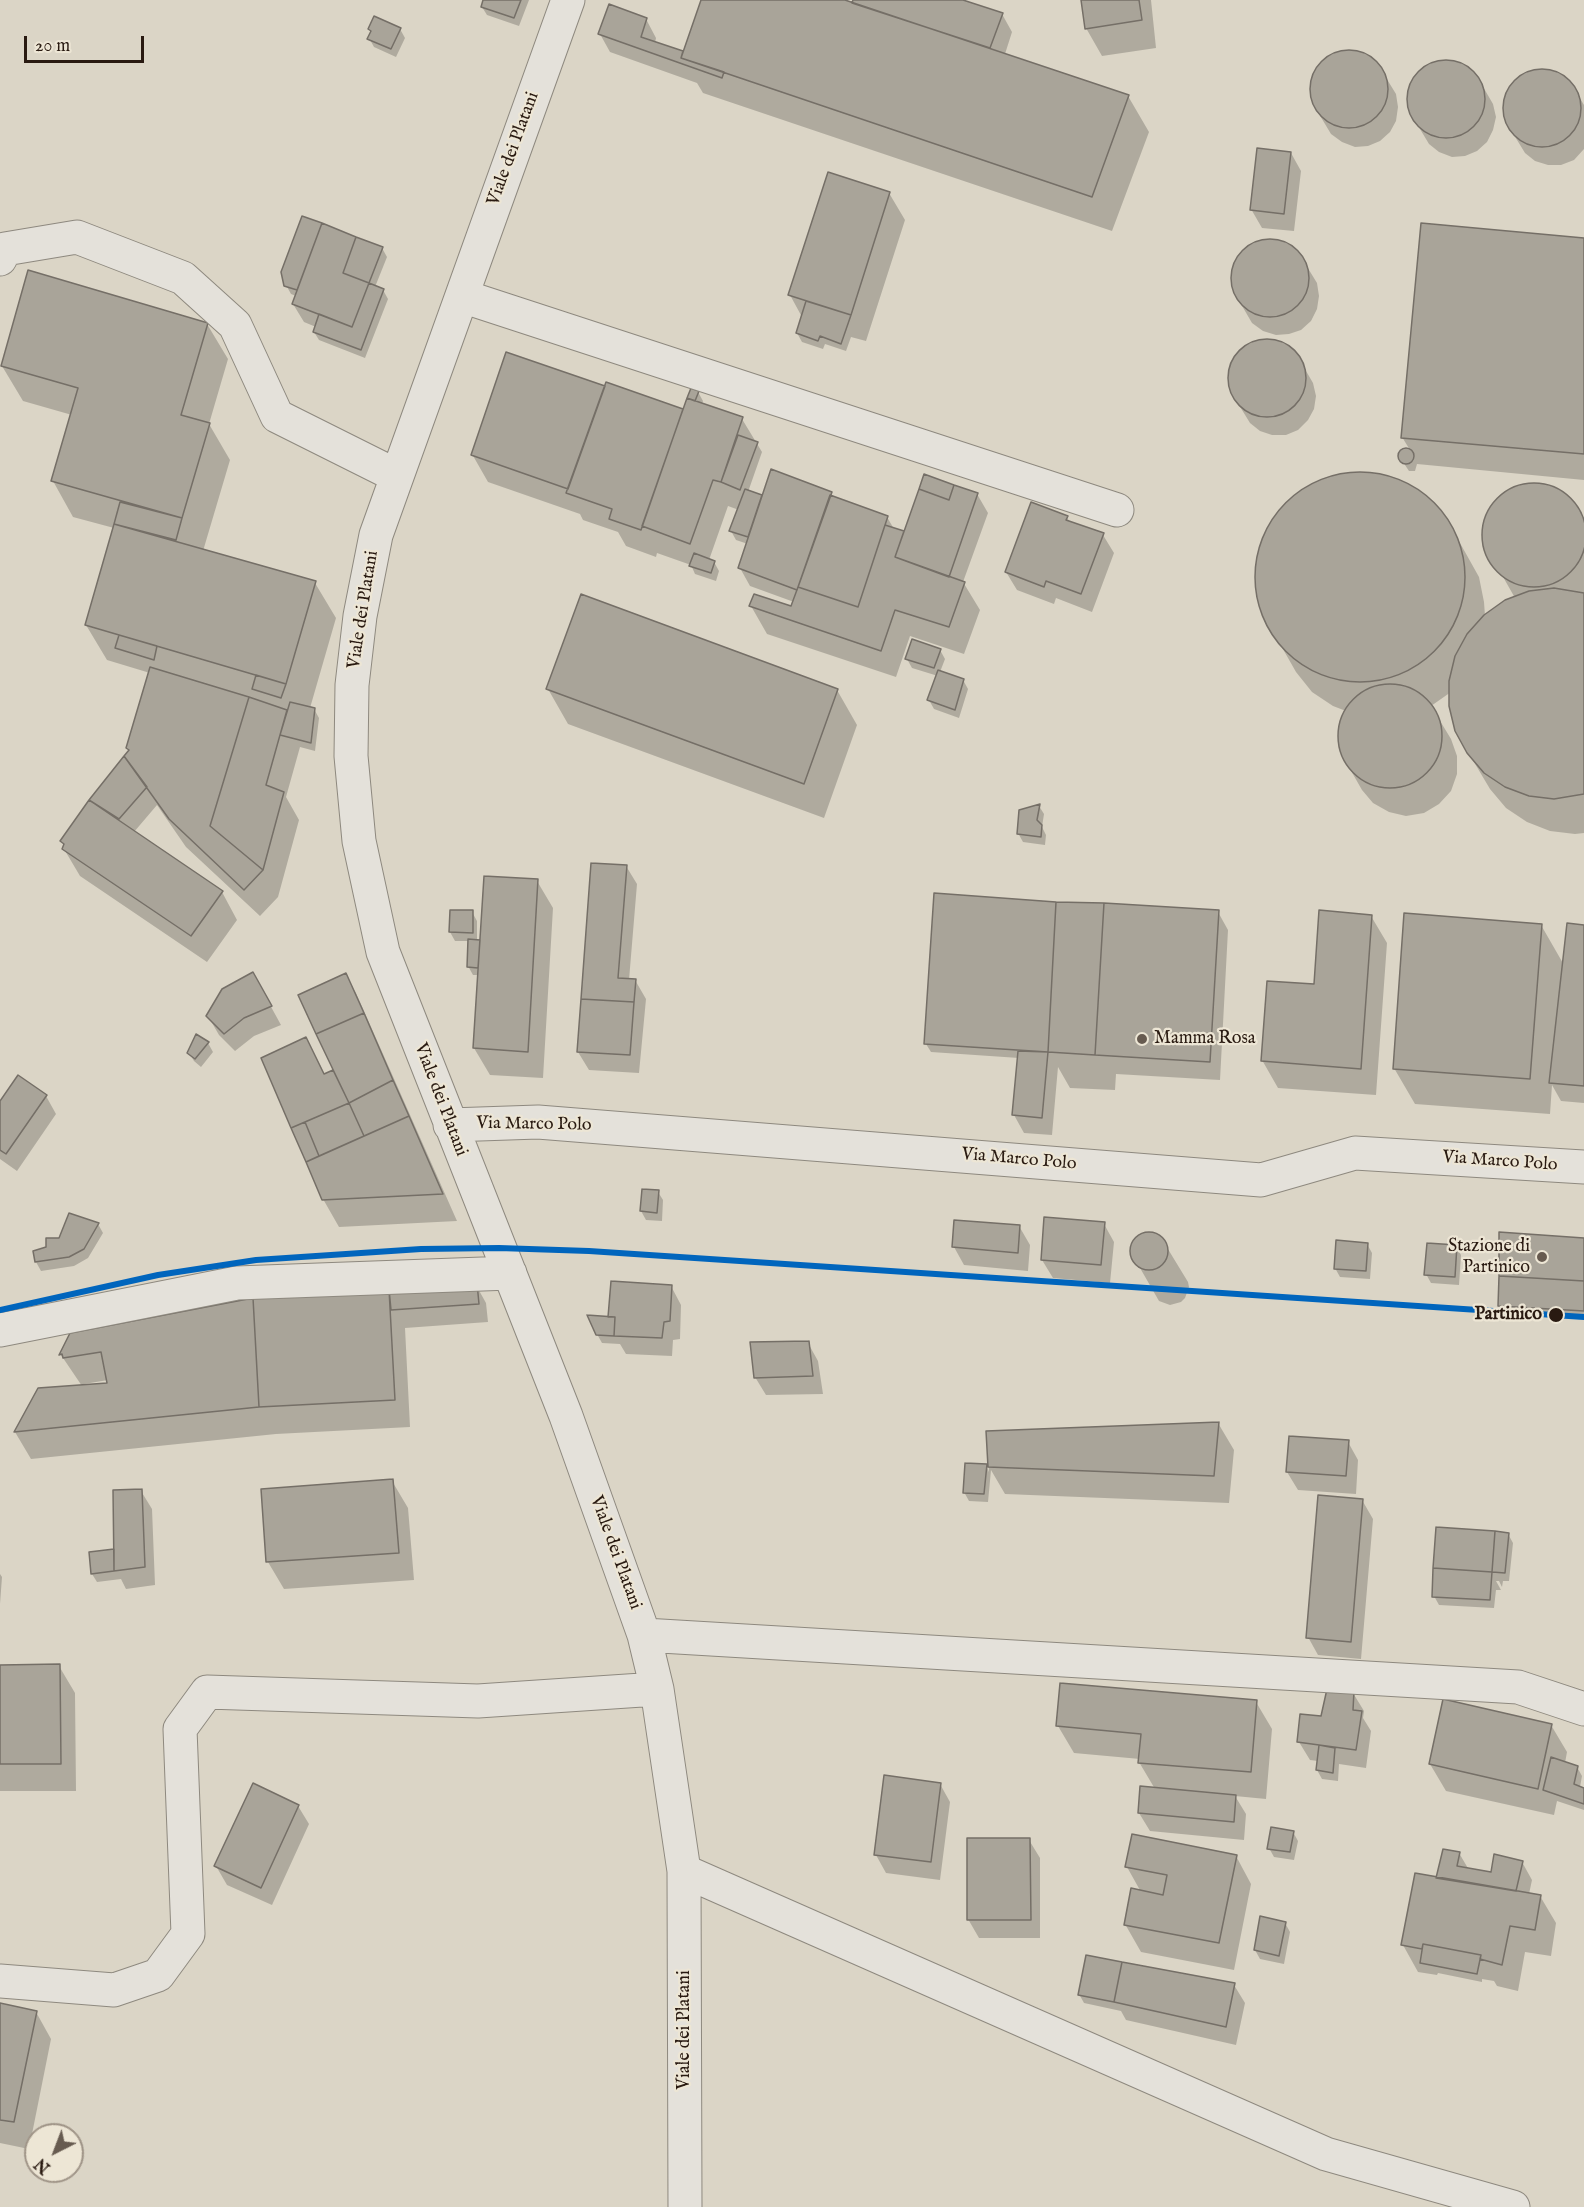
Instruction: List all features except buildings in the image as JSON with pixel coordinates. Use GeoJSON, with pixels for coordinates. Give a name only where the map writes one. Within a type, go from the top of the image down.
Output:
{"type":"FeatureCollection","features":[{"type":"Feature","properties":{"kind":"street","name":"Viale dei Platani"},"geometry":{"type":"LineString","coordinates":[[568,0],[376,535],[360,616],[352,685],[351,756],[359,842],[382,952],[566,1416],[644,1635],[657,1689],[684,1871],[685,2207]]}},
{"type":"Feature","properties":{"kind":"street"},"geometry":{"type":"LineString","coordinates":[[0,259],[5,249],[77,237],[183,278],[235,325],[277,416],[397,476]]}},
{"type":"Feature","properties":{"kind":"street"},"geometry":{"type":"LineString","coordinates":[[462,296],[1117,510]]}},
{"type":"Feature","properties":{"kind":"street","name":"Via Marco Polo"},"geometry":{"type":"LineString","coordinates":[[450,1125],[538,1122],[1261,1180],[1355,1153],[1584,1167]]}},
{"type":"Feature","properties":{"kind":"street"},"geometry":{"type":"LineString","coordinates":[[0,1330],[237,1283],[510,1273]]}},
{"type":"Feature","properties":{"kind":"street"},"geometry":{"type":"LineString","coordinates":[[644,1635],[1518,1687],[1584,1709]]}},
{"type":"Feature","properties":{"kind":"street"},"geometry":{"type":"LineString","coordinates":[[0,1981],[114,1990],[158,1975],[188,1934],[180,1729],[207,1692],[478,1701],[657,1689]]}},
{"type":"Feature","properties":{"kind":"street"},"geometry":{"type":"LineString","coordinates":[[684,1871],[1326,2154],[1513,2207]]}},
{"type":"Feature","properties":{"kind":"transit line"},"geometry":{"type":"LineString","coordinates":[[0,1310],[158,1275],[256,1260],[421,1249],[499,1248],[589,1251],[1584,1317]]}},
{"type":"Feature","properties":{"kind":"place","name":"Mamma Rosa"},"geometry":{"type":"Point","coordinates":[1142,1039]}},
{"type":"Feature","properties":{"kind":"place","name":"Stazione di Partinico"},"geometry":{"type":"Point","coordinates":[1542,1257]}},
{"type":"Feature","properties":{"kind":"place","name":"Partinico"},"geometry":{"type":"Point","coordinates":[1556,1315]}}]}
